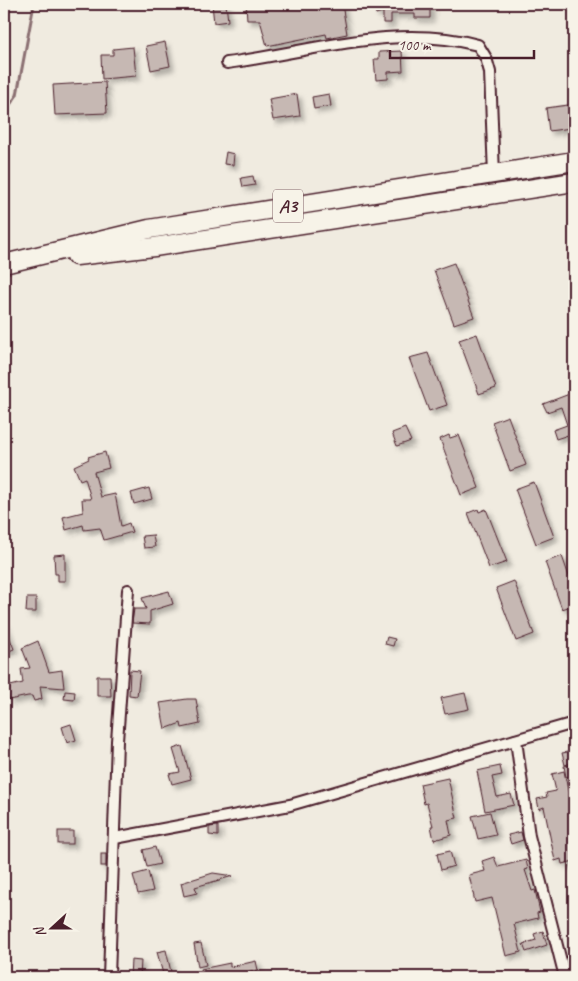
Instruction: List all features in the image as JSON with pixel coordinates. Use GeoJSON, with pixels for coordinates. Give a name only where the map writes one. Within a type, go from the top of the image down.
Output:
{"type":"FeatureCollection","features":[{"type":"Feature","properties":{"kind":"highway","name":"A3"},"geometry":{"type":"LineString","coordinates":[[4,264],[150,229],[574,162]]}},
{"type":"Feature","properties":{"kind":"highway","name":"A3"},"geometry":{"type":"LineString","coordinates":[[4,264],[154,247],[574,182]]}},
{"type":"Feature","properties":{"kind":"street"},"geometry":{"type":"LineString","coordinates":[[227,63],[273,57],[334,43],[395,36],[450,37],[478,45],[486,58],[490,72],[494,175]]}},
{"type":"Feature","properties":{"kind":"street"},"geometry":{"type":"LineString","coordinates":[[109,977],[117,741],[128,590]]}},
{"type":"Feature","properties":{"kind":"street"},"geometry":{"type":"LineString","coordinates":[[115,838],[290,805],[574,724]]}},
{"type":"Feature","properties":{"kind":"street"},"geometry":{"type":"LineString","coordinates":[[516,740],[530,836],[565,977]]}},
{"type":"Feature","properties":{"kind":"building"},"geometry":{"type":"Polygon","coordinates":[[[212,4],[226,4],[228,21],[214,23],[212,4]]]}},
{"type":"Feature","properties":{"kind":"building"},"geometry":{"type":"Polygon","coordinates":[[[246,4],[342,4],[347,34],[327,38],[326,34],[267,46],[260,20],[247,20],[246,4]]]}},
{"type":"Feature","properties":{"kind":"building"},"geometry":{"type":"Polygon","coordinates":[[[382,4],[430,4],[430,18],[415,18],[415,14],[391,14],[391,23],[383,23],[383,12],[376,14],[374,6],[382,4]]]}},
{"type":"Feature","properties":{"kind":"building"},"geometry":{"type":"Polygon","coordinates":[[[165,42],[170,66],[151,70],[146,46],[165,42]]]}},
{"type":"Feature","properties":{"kind":"building"},"geometry":{"type":"Polygon","coordinates":[[[133,47],[136,76],[102,79],[101,55],[113,55],[113,49],[133,47]]]}},
{"type":"Feature","properties":{"kind":"building"},"geometry":{"type":"Polygon","coordinates":[[[402,51],[403,71],[388,72],[388,79],[376,80],[374,59],[379,59],[379,52],[402,51]]]}},
{"type":"Feature","properties":{"kind":"building"},"geometry":{"type":"Polygon","coordinates":[[[105,82],[107,113],[55,115],[53,85],[105,82]]]}},
{"type":"Feature","properties":{"kind":"building"},"geometry":{"type":"Polygon","coordinates":[[[297,94],[300,116],[273,120],[269,99],[297,94]]]}},
{"type":"Feature","properties":{"kind":"building"},"geometry":{"type":"Polygon","coordinates":[[[329,94],[331,106],[314,109],[312,97],[329,94]]]}},
{"type":"Feature","properties":{"kind":"building"},"geometry":{"type":"Polygon","coordinates":[[[568,105],[571,128],[549,131],[546,108],[568,105]]]}},
{"type":"Feature","properties":{"kind":"building"},"geometry":{"type":"Polygon","coordinates":[[[226,152],[234,154],[233,165],[224,164],[226,152]]]}},
{"type":"Feature","properties":{"kind":"building"},"geometry":{"type":"Polygon","coordinates":[[[253,176],[255,185],[243,187],[241,178],[253,176]]]}},
{"type":"Feature","properties":{"kind":"building"},"geometry":{"type":"Polygon","coordinates":[[[454,263],[474,317],[454,324],[434,270],[454,263]]]}},
{"type":"Feature","properties":{"kind":"building"},"geometry":{"type":"Polygon","coordinates":[[[477,334],[496,388],[479,394],[459,340],[477,334]]]}},
{"type":"Feature","properties":{"kind":"building"},"geometry":{"type":"Polygon","coordinates":[[[428,353],[447,405],[429,411],[409,358],[428,353]]]}},
{"type":"Feature","properties":{"kind":"building"},"geometry":{"type":"Polygon","coordinates":[[[572,393],[574,399],[574,404],[571,405],[574,415],[574,441],[571,434],[556,439],[553,430],[567,425],[561,407],[547,412],[543,404],[572,393]]]}},
{"type":"Feature","properties":{"kind":"building"},"geometry":{"type":"Polygon","coordinates":[[[508,416],[526,465],[510,471],[492,422],[508,416]]]}},
{"type":"Feature","properties":{"kind":"building"},"geometry":{"type":"Polygon","coordinates":[[[405,428],[411,441],[397,446],[392,433],[405,428]]]}},
{"type":"Feature","properties":{"kind":"building"},"geometry":{"type":"Polygon","coordinates":[[[449,435],[450,438],[459,435],[479,488],[461,495],[440,439],[449,435]]]}},
{"type":"Feature","properties":{"kind":"building"},"geometry":{"type":"Polygon","coordinates":[[[105,452],[109,468],[94,472],[101,497],[115,494],[121,526],[129,523],[132,532],[104,540],[100,528],[84,530],[83,525],[66,530],[63,517],[83,512],[82,499],[91,499],[85,478],[80,480],[74,466],[89,459],[88,457],[105,452]]]}},
{"type":"Feature","properties":{"kind":"building"},"geometry":{"type":"Polygon","coordinates":[[[534,482],[554,537],[536,544],[515,489],[534,482]]]}},
{"type":"Feature","properties":{"kind":"building"},"geometry":{"type":"Polygon","coordinates":[[[149,488],[152,499],[134,504],[131,493],[149,488]]]}},
{"type":"Feature","properties":{"kind":"building"},"geometry":{"type":"Polygon","coordinates":[[[478,509],[479,512],[486,509],[507,562],[489,568],[468,513],[478,509]]]}},
{"type":"Feature","properties":{"kind":"building"},"geometry":{"type":"Polygon","coordinates":[[[153,535],[155,547],[144,548],[142,536],[153,535]]]}},
{"type":"Feature","properties":{"kind":"building"},"geometry":{"type":"Polygon","coordinates":[[[65,554],[65,581],[58,581],[58,574],[55,574],[54,555],[65,554]]]}},
{"type":"Feature","properties":{"kind":"building"},"geometry":{"type":"Polygon","coordinates":[[[562,556],[574,591],[574,605],[562,609],[545,562],[562,556]]]}},
{"type":"Feature","properties":{"kind":"building"},"geometry":{"type":"Polygon","coordinates":[[[514,581],[534,634],[516,641],[496,588],[514,581]]]}},
{"type":"Feature","properties":{"kind":"building"},"geometry":{"type":"Polygon","coordinates":[[[169,591],[173,604],[150,611],[150,624],[132,623],[134,609],[146,609],[142,598],[169,591]]]}},
{"type":"Feature","properties":{"kind":"building"},"geometry":{"type":"Polygon","coordinates":[[[27,598],[36,598],[36,612],[26,612],[27,598]]]}},
{"type":"Feature","properties":{"kind":"building"},"geometry":{"type":"Polygon","coordinates":[[[4,623],[14,649],[4,653],[4,623]]]}},
{"type":"Feature","properties":{"kind":"building"},"geometry":{"type":"Polygon","coordinates":[[[387,637],[395,639],[393,646],[385,644],[387,637]]]}},
{"type":"Feature","properties":{"kind":"building"},"geometry":{"type":"Polygon","coordinates":[[[38,641],[49,672],[62,670],[64,688],[40,686],[42,699],[34,701],[32,696],[28,696],[9,700],[6,687],[23,683],[21,669],[30,668],[22,648],[38,641]]]}},
{"type":"Feature","properties":{"kind":"building"},"geometry":{"type":"Polygon","coordinates":[[[130,670],[140,671],[137,696],[129,695],[130,670]]]}},
{"type":"Feature","properties":{"kind":"building"},"geometry":{"type":"Polygon","coordinates":[[[97,676],[110,676],[111,696],[97,696],[97,676]]]}},
{"type":"Feature","properties":{"kind":"building"},"geometry":{"type":"Polygon","coordinates":[[[65,691],[75,692],[74,700],[64,699],[65,691]]]}},
{"type":"Feature","properties":{"kind":"building"},"geometry":{"type":"Polygon","coordinates":[[[465,693],[469,709],[445,714],[441,698],[465,693]]]}},
{"type":"Feature","properties":{"kind":"building"},"geometry":{"type":"Polygon","coordinates":[[[196,699],[200,724],[182,728],[181,723],[165,729],[160,703],[196,699]]]}},
{"type":"Feature","properties":{"kind":"building"},"geometry":{"type":"Polygon","coordinates":[[[71,724],[76,740],[67,743],[62,727],[71,724]]]}},
{"type":"Feature","properties":{"kind":"building"},"geometry":{"type":"Polygon","coordinates":[[[182,746],[191,779],[172,784],[169,774],[180,772],[173,749],[182,746]]]}},
{"type":"Feature","properties":{"kind":"building"},"geometry":{"type":"Polygon","coordinates":[[[573,751],[574,762],[565,765],[562,753],[573,751]]]}},
{"type":"Feature","properties":{"kind":"building"},"geometry":{"type":"Polygon","coordinates":[[[571,765],[573,775],[566,777],[564,766],[571,765]]]}},
{"type":"Feature","properties":{"kind":"building"},"geometry":{"type":"Polygon","coordinates":[[[500,766],[502,775],[492,777],[497,797],[511,794],[514,805],[485,811],[477,771],[500,766]]]}},
{"type":"Feature","properties":{"kind":"building"},"geometry":{"type":"Polygon","coordinates":[[[564,771],[572,809],[574,809],[574,861],[562,864],[561,859],[555,861],[544,807],[539,809],[537,799],[547,797],[546,793],[556,791],[552,774],[564,771]]]}},
{"type":"Feature","properties":{"kind":"building"},"geometry":{"type":"Polygon","coordinates":[[[448,778],[457,818],[448,820],[451,835],[434,840],[431,826],[433,826],[427,803],[424,804],[420,784],[448,778]]]}},
{"type":"Feature","properties":{"kind":"building"},"geometry":{"type":"Polygon","coordinates":[[[490,812],[496,835],[478,839],[472,816],[490,812]]]}},
{"type":"Feature","properties":{"kind":"building"},"geometry":{"type":"Polygon","coordinates":[[[218,826],[218,836],[209,835],[209,827],[218,826]]]}},
{"type":"Feature","properties":{"kind":"building"},"geometry":{"type":"Polygon","coordinates":[[[58,831],[73,831],[73,844],[58,844],[58,831]]]}},
{"type":"Feature","properties":{"kind":"building"},"geometry":{"type":"Polygon","coordinates":[[[521,832],[523,840],[511,844],[508,835],[521,832]]]}},
{"type":"Feature","properties":{"kind":"building"},"geometry":{"type":"Polygon","coordinates":[[[155,847],[160,864],[147,867],[143,850],[155,847]]]}},
{"type":"Feature","properties":{"kind":"building"},"geometry":{"type":"Polygon","coordinates":[[[450,851],[454,866],[441,870],[437,854],[450,851]]]}},
{"type":"Feature","properties":{"kind":"building"},"geometry":{"type":"Polygon","coordinates":[[[101,854],[106,854],[106,866],[101,866],[101,854]]]}},
{"type":"Feature","properties":{"kind":"building"},"geometry":{"type":"Polygon","coordinates":[[[494,857],[498,867],[526,860],[528,869],[525,870],[532,891],[535,890],[540,912],[537,913],[538,918],[514,924],[521,952],[506,956],[492,898],[475,902],[469,875],[485,871],[482,861],[494,857]]]}},
{"type":"Feature","properties":{"kind":"building"},"geometry":{"type":"Polygon","coordinates":[[[148,871],[153,891],[138,894],[133,875],[148,871]]]}},
{"type":"Feature","properties":{"kind":"building"},"geometry":{"type":"Polygon","coordinates":[[[213,873],[233,876],[195,887],[197,893],[184,896],[181,883],[213,873]]]}},
{"type":"Feature","properties":{"kind":"building"},"geometry":{"type":"Polygon","coordinates":[[[543,931],[547,945],[526,952],[523,944],[536,940],[534,934],[543,931]]]}},
{"type":"Feature","properties":{"kind":"building"},"geometry":{"type":"Polygon","coordinates":[[[201,943],[206,965],[198,967],[194,944],[201,943]]]}},
{"type":"Feature","properties":{"kind":"building"},"geometry":{"type":"Polygon","coordinates":[[[166,950],[171,972],[163,974],[157,952],[166,950]]]}},
{"type":"Feature","properties":{"kind":"building"},"geometry":{"type":"Polygon","coordinates":[[[131,960],[141,961],[140,977],[130,977],[131,960]]]}},
{"type":"Feature","properties":{"kind":"building"},"geometry":{"type":"Polygon","coordinates":[[[256,961],[258,970],[230,977],[203,977],[201,969],[230,963],[230,967],[256,961]]]}},
{"type":"Feature","properties":{"kind":"waterway"},"geometry":{"type":"LineString","coordinates":[[4,122],[7,109],[17,95],[34,4]]}}]}
